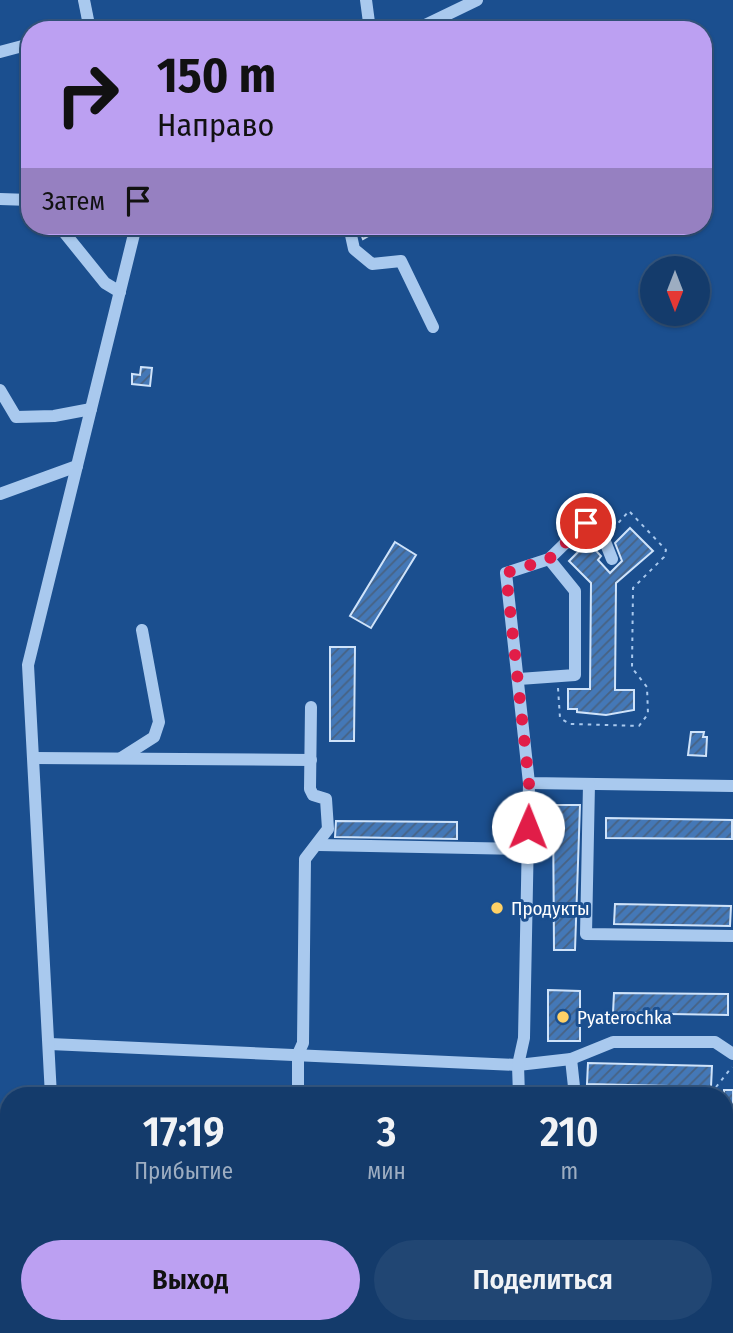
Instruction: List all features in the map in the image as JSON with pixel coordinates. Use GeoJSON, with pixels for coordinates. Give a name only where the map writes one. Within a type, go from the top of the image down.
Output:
{"type":"FeatureCollection","features":[{"type":"Feature","properties":{"kind":"street"},"geometry":{"type":"LineString","coordinates":[[84,0],[88,21]]}},
{"type":"Feature","properties":{"kind":"street"},"geometry":{"type":"LineString","coordinates":[[366,0],[369,21]]}},
{"type":"Feature","properties":{"kind":"street"},"geometry":{"type":"LineString","coordinates":[[434,21],[477,0]]}},
{"type":"Feature","properties":{"kind":"street"},"geometry":{"type":"LineString","coordinates":[[0,52],[21,46]]}},
{"type":"Feature","properties":{"kind":"street"},"geometry":{"type":"LineString","coordinates":[[0,199],[21,200]]}},
{"type":"Feature","properties":{"kind":"street"},"geometry":{"type":"LineString","coordinates":[[66,235],[105,283],[120,292]]}},
{"type":"Feature","properties":{"kind":"street"},"geometry":{"type":"LineString","coordinates":[[51,1087],[28,665],[134,235]]}},
{"type":"Feature","properties":{"kind":"street"},"geometry":{"type":"LineString","coordinates":[[351,235],[354,249],[372,264],[401,261],[433,327]]}},
{"type":"Feature","properties":{"kind":"street"},"geometry":{"type":"LineString","coordinates":[[0,390],[16,417],[54,416],[91,409]]}},
{"type":"Feature","properties":{"kind":"street"},"geometry":{"type":"LineString","coordinates":[[0,495],[77,466]]}},
{"type":"Feature","properties":{"kind":"street"},"geometry":{"type":"LineString","coordinates":[[519,1087],[518,1065],[524,1038],[529,783],[506,573],[549,559],[586,523],[604,539],[612,559]]}},
{"type":"Feature","properties":{"kind":"street"},"geometry":{"type":"LineString","coordinates":[[519,679],[575,675],[575,591],[549,559]]}},
{"type":"Feature","properties":{"kind":"street"},"geometry":{"type":"LineString","coordinates":[[121,758],[154,737],[159,722],[142,630]]}},
{"type":"Feature","properties":{"kind":"street"},"geometry":{"type":"LineString","coordinates":[[298,1087],[298,1054],[303,1043],[305,859],[319,845],[328,829],[326,799],[313,795],[310,789],[311,707]]}},
{"type":"Feature","properties":{"kind":"street"},"geometry":{"type":"LineString","coordinates":[[34,758],[311,760]]}},
{"type":"Feature","properties":{"kind":"street"},"geometry":{"type":"LineString","coordinates":[[529,783],[733,786]]}},
{"type":"Feature","properties":{"kind":"street"},"geometry":{"type":"LineString","coordinates":[[589,784],[586,934],[733,936]]}},
{"type":"Feature","properties":{"kind":"street"},"geometry":{"type":"LineString","coordinates":[[319,845],[528,849]]}},
{"type":"Feature","properties":{"kind":"street"},"geometry":{"type":"LineString","coordinates":[[50,1044],[518,1065],[571,1059],[612,1042],[715,1042],[733,1054]]}},
{"type":"Feature","properties":{"kind":"street"},"geometry":{"type":"LineString","coordinates":[[571,1059],[574,1087]]}},
{"type":"Feature","properties":{"kind":"path"},"geometry":{"type":"LineString","coordinates":[[558,677],[559,718],[570,724],[639,726],[648,714],[647,687],[632,668],[633,588],[664,557],[666,550],[629,511],[604,539]]}},
{"type":"Feature","properties":{"kind":"path"},"geometry":{"type":"LineString","coordinates":[[716,1087],[733,1066]]}},
{"type":"Feature","properties":{"kind":"building"},"geometry":{"type":"Polygon","coordinates":[[[141,367],[152,368],[150,386],[132,384],[132,374],[140,375],[141,367]]]}},
{"type":"Feature","properties":{"kind":"building"},"geometry":{"type":"Polygon","coordinates":[[[630,528],[653,551],[616,583],[615,690],[634,690],[634,710],[606,715],[577,712],[577,709],[568,709],[568,689],[590,689],[591,583],[569,561],[588,542],[601,556],[598,560],[610,573],[622,561],[615,543],[630,528]]]}},
{"type":"Feature","properties":{"kind":"building"},"geometry":{"type":"Polygon","coordinates":[[[395,542],[416,555],[371,628],[350,616],[395,542]]]}},
{"type":"Feature","properties":{"kind":"building"},"geometry":{"type":"Polygon","coordinates":[[[330,647],[355,647],[354,741],[330,741],[330,647]]]}},
{"type":"Feature","properties":{"kind":"building"},"geometry":{"type":"Polygon","coordinates":[[[691,732],[704,732],[703,737],[707,737],[706,756],[688,755],[691,732]]]}},
{"type":"Feature","properties":{"kind":"building"},"geometry":{"type":"Polygon","coordinates":[[[553,805],[580,805],[575,950],[554,950],[553,805]]]}},
{"type":"Feature","properties":{"kind":"building"},"geometry":{"type":"Polygon","coordinates":[[[606,818],[732,820],[732,839],[606,838],[606,818]]]}},
{"type":"Feature","properties":{"kind":"building"},"geometry":{"type":"Polygon","coordinates":[[[336,821],[457,822],[457,839],[335,837],[336,821]]]}},
{"type":"Feature","properties":{"kind":"building"},"geometry":{"type":"Polygon","coordinates":[[[615,904],[731,906],[730,926],[614,924],[615,904]]]}},
{"type":"Feature","properties":{"kind":"building"},"geometry":{"type":"Polygon","coordinates":[[[548,990],[580,991],[580,1041],[548,1041],[548,990]]]}},
{"type":"Feature","properties":{"kind":"building"},"geometry":{"type":"Polygon","coordinates":[[[614,993],[728,994],[728,1015],[613,1013],[614,993]]]}},
{"type":"Feature","properties":{"kind":"building"},"geometry":{"type":"Polygon","coordinates":[[[588,1063],[712,1066],[711,1087],[587,1084],[588,1063]]]}},
{"type":"Feature","properties":{"kind":"place","name":"Продукты"},"geometry":{"type":"Point","coordinates":[497,908]}},
{"type":"Feature","properties":{"kind":"place","name":"Pyaterochka"},"geometry":{"type":"Point","coordinates":[563,1017]}},
{"type":"Feature","properties":{"kind":"route"},"geometry":{"type":"LineString","coordinates":[[528,827],[529,783],[506,573],[549,559],[586,523]]}}]}
